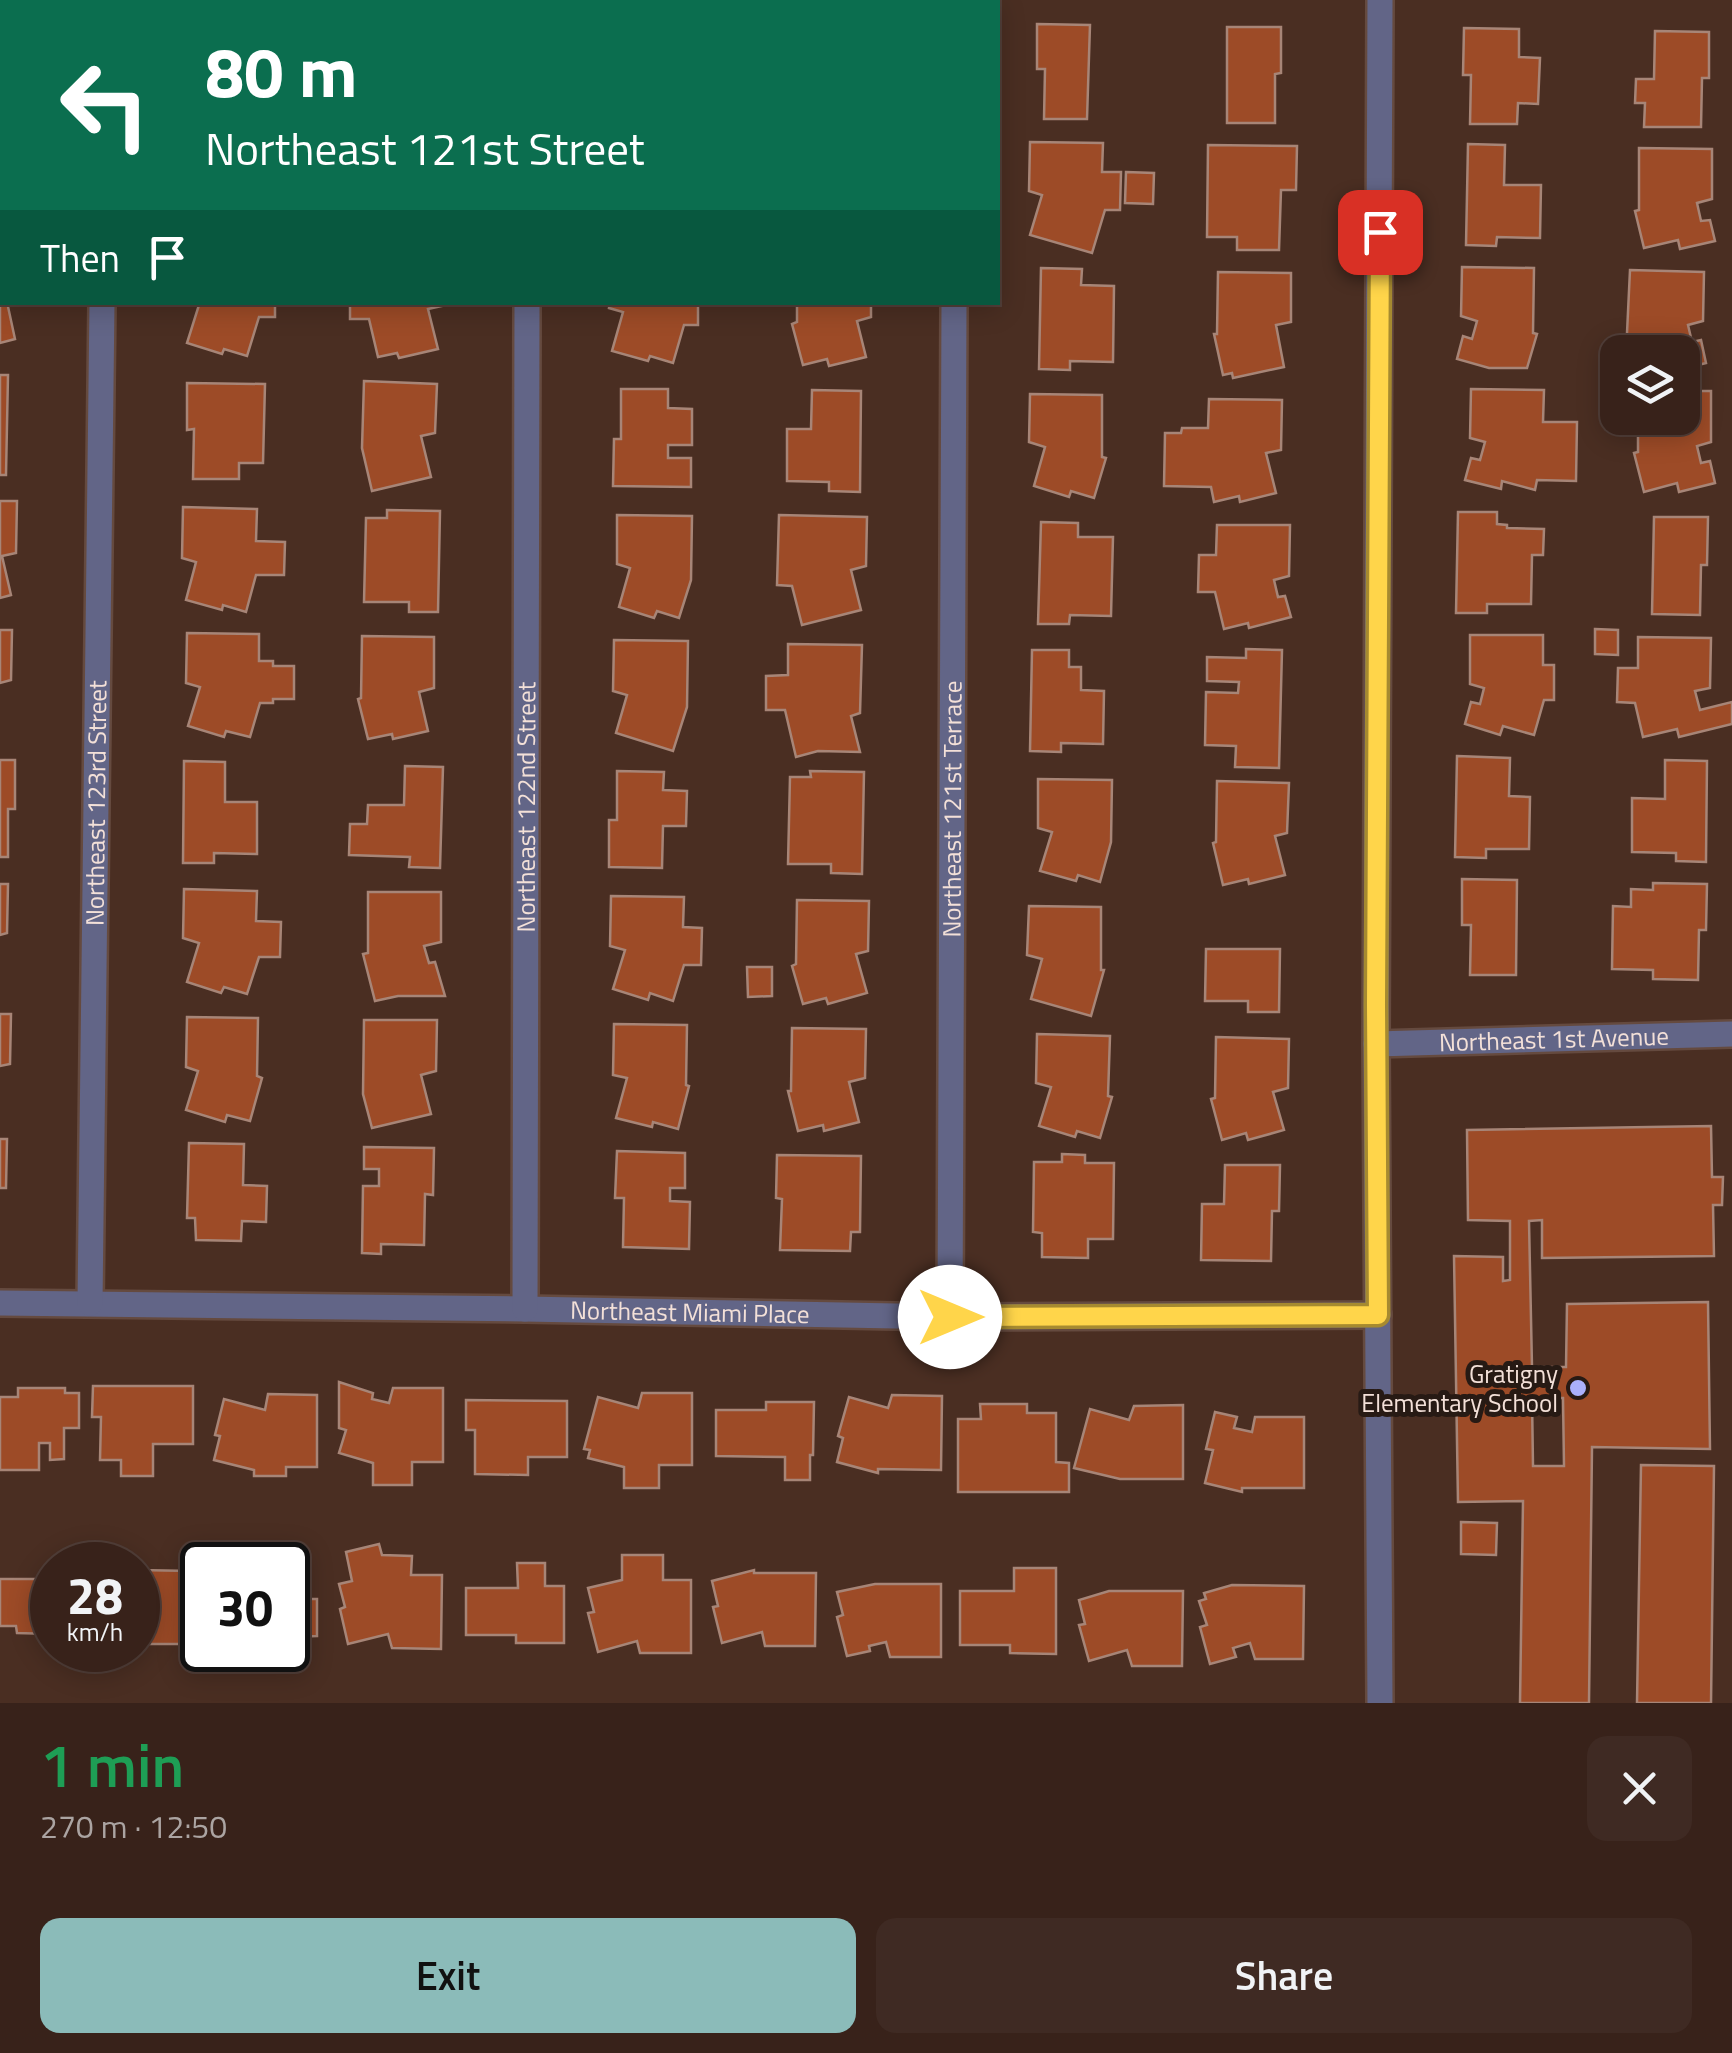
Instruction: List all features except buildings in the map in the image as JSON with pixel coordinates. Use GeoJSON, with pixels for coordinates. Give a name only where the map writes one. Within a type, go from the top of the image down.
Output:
{"type":"FeatureCollection","features":[{"type":"Feature","properties":{"kind":"street"},"geometry":{"type":"LineString","coordinates":[[1380,0],[1376,1044],[1380,1703]]}},
{"type":"Feature","properties":{"kind":"street","name":"Northeast 123rd Street"},"geometry":{"type":"LineString","coordinates":[[90,1303],[102,305]]}},
{"type":"Feature","properties":{"kind":"street","name":"Northeast 122nd Street"},"geometry":{"type":"LineString","coordinates":[[525,1309],[528,305]]}},
{"type":"Feature","properties":{"kind":"street","name":"Northeast 121st Terrace"},"geometry":{"type":"LineString","coordinates":[[950,1317],[954,305]]}},
{"type":"Feature","properties":{"kind":"street","name":"Northeast 1st Avenue"},"geometry":{"type":"LineString","coordinates":[[1376,1044],[1732,1034]]}},
{"type":"Feature","properties":{"kind":"street","name":"Northeast Miami Place"},"geometry":{"type":"LineString","coordinates":[[0,1304],[950,1317],[1378,1315]]}},
{"type":"Feature","properties":{"kind":"place","name":"Gratigny Elementary School"},"geometry":{"type":"Point","coordinates":[1578,1388]}},
{"type":"Feature","properties":{"kind":"route"},"geometry":{"type":"LineString","coordinates":[[950,1317],[1378,1315],[1380,232]]}}]}
